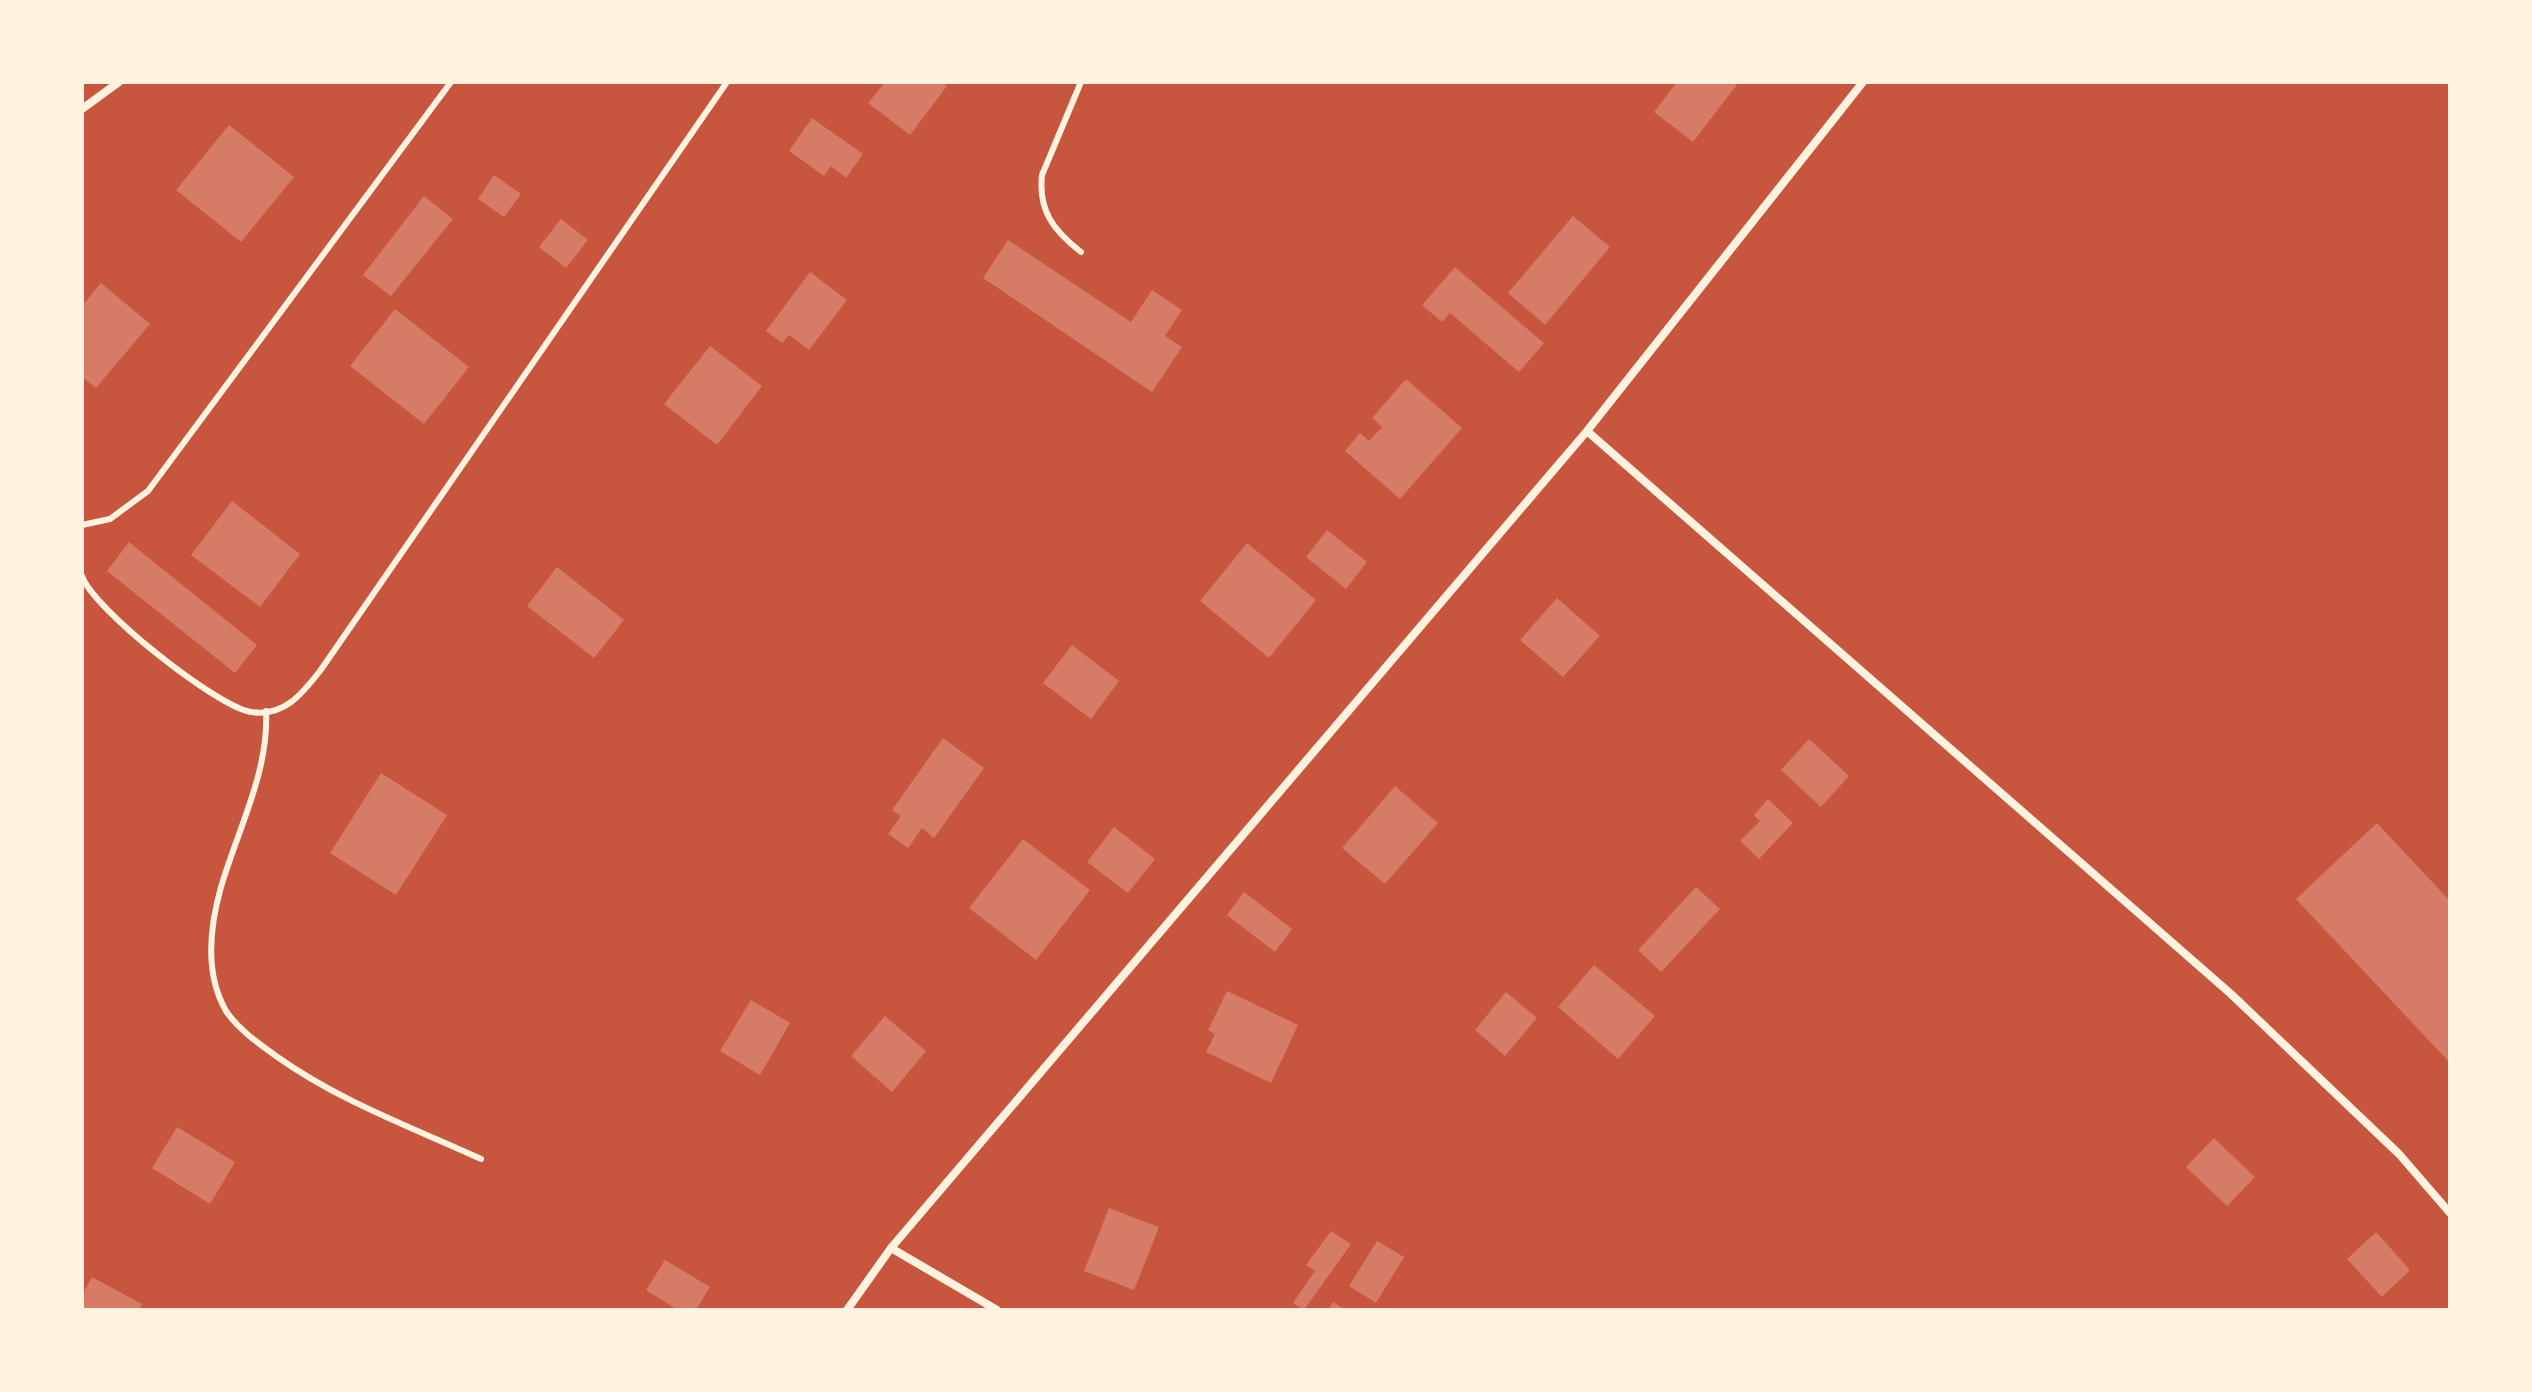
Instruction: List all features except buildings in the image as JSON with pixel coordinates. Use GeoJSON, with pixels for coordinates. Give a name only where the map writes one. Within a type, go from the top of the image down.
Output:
{"type":"FeatureCollection","features":[{"type":"Feature","properties":{"kind":"street"},"geometry":{"type":"LineString","coordinates":[[82,109],[119,82]]}},
{"type":"Feature","properties":{"kind":"street"},"geometry":{"type":"LineString","coordinates":[[847,1310],[891,1248],[1587,431],[1863,82]]}},
{"type":"Feature","properties":{"kind":"street"},"geometry":{"type":"LineString","coordinates":[[1587,431],[2231,994],[2399,1154],[2450,1213]]}},
{"type":"Feature","properties":{"kind":"street"},"geometry":{"type":"LineString","coordinates":[[891,1248],[997,1310]]}},
{"type":"Feature","properties":{"kind":"lane"},"geometry":{"type":"LineString","coordinates":[[82,525],[110,519],[148,491],[451,82]]}},
{"type":"Feature","properties":{"kind":"lane"},"geometry":{"type":"LineString","coordinates":[[82,576],[85,587],[102,608],[225,702],[252,713],[292,704],[320,671],[727,82]]}},
{"type":"Feature","properties":{"kind":"lane"},"geometry":{"type":"LineString","coordinates":[[1081,82],[1047,162],[1040,191],[1051,223],[1081,252]]}},
{"type":"Feature","properties":{"kind":"lane"},"geometry":{"type":"LineString","coordinates":[[266,711],[267,731],[261,768],[211,928],[215,981],[226,1010],[261,1045],[307,1078],[354,1104],[481,1159]]}}]}
